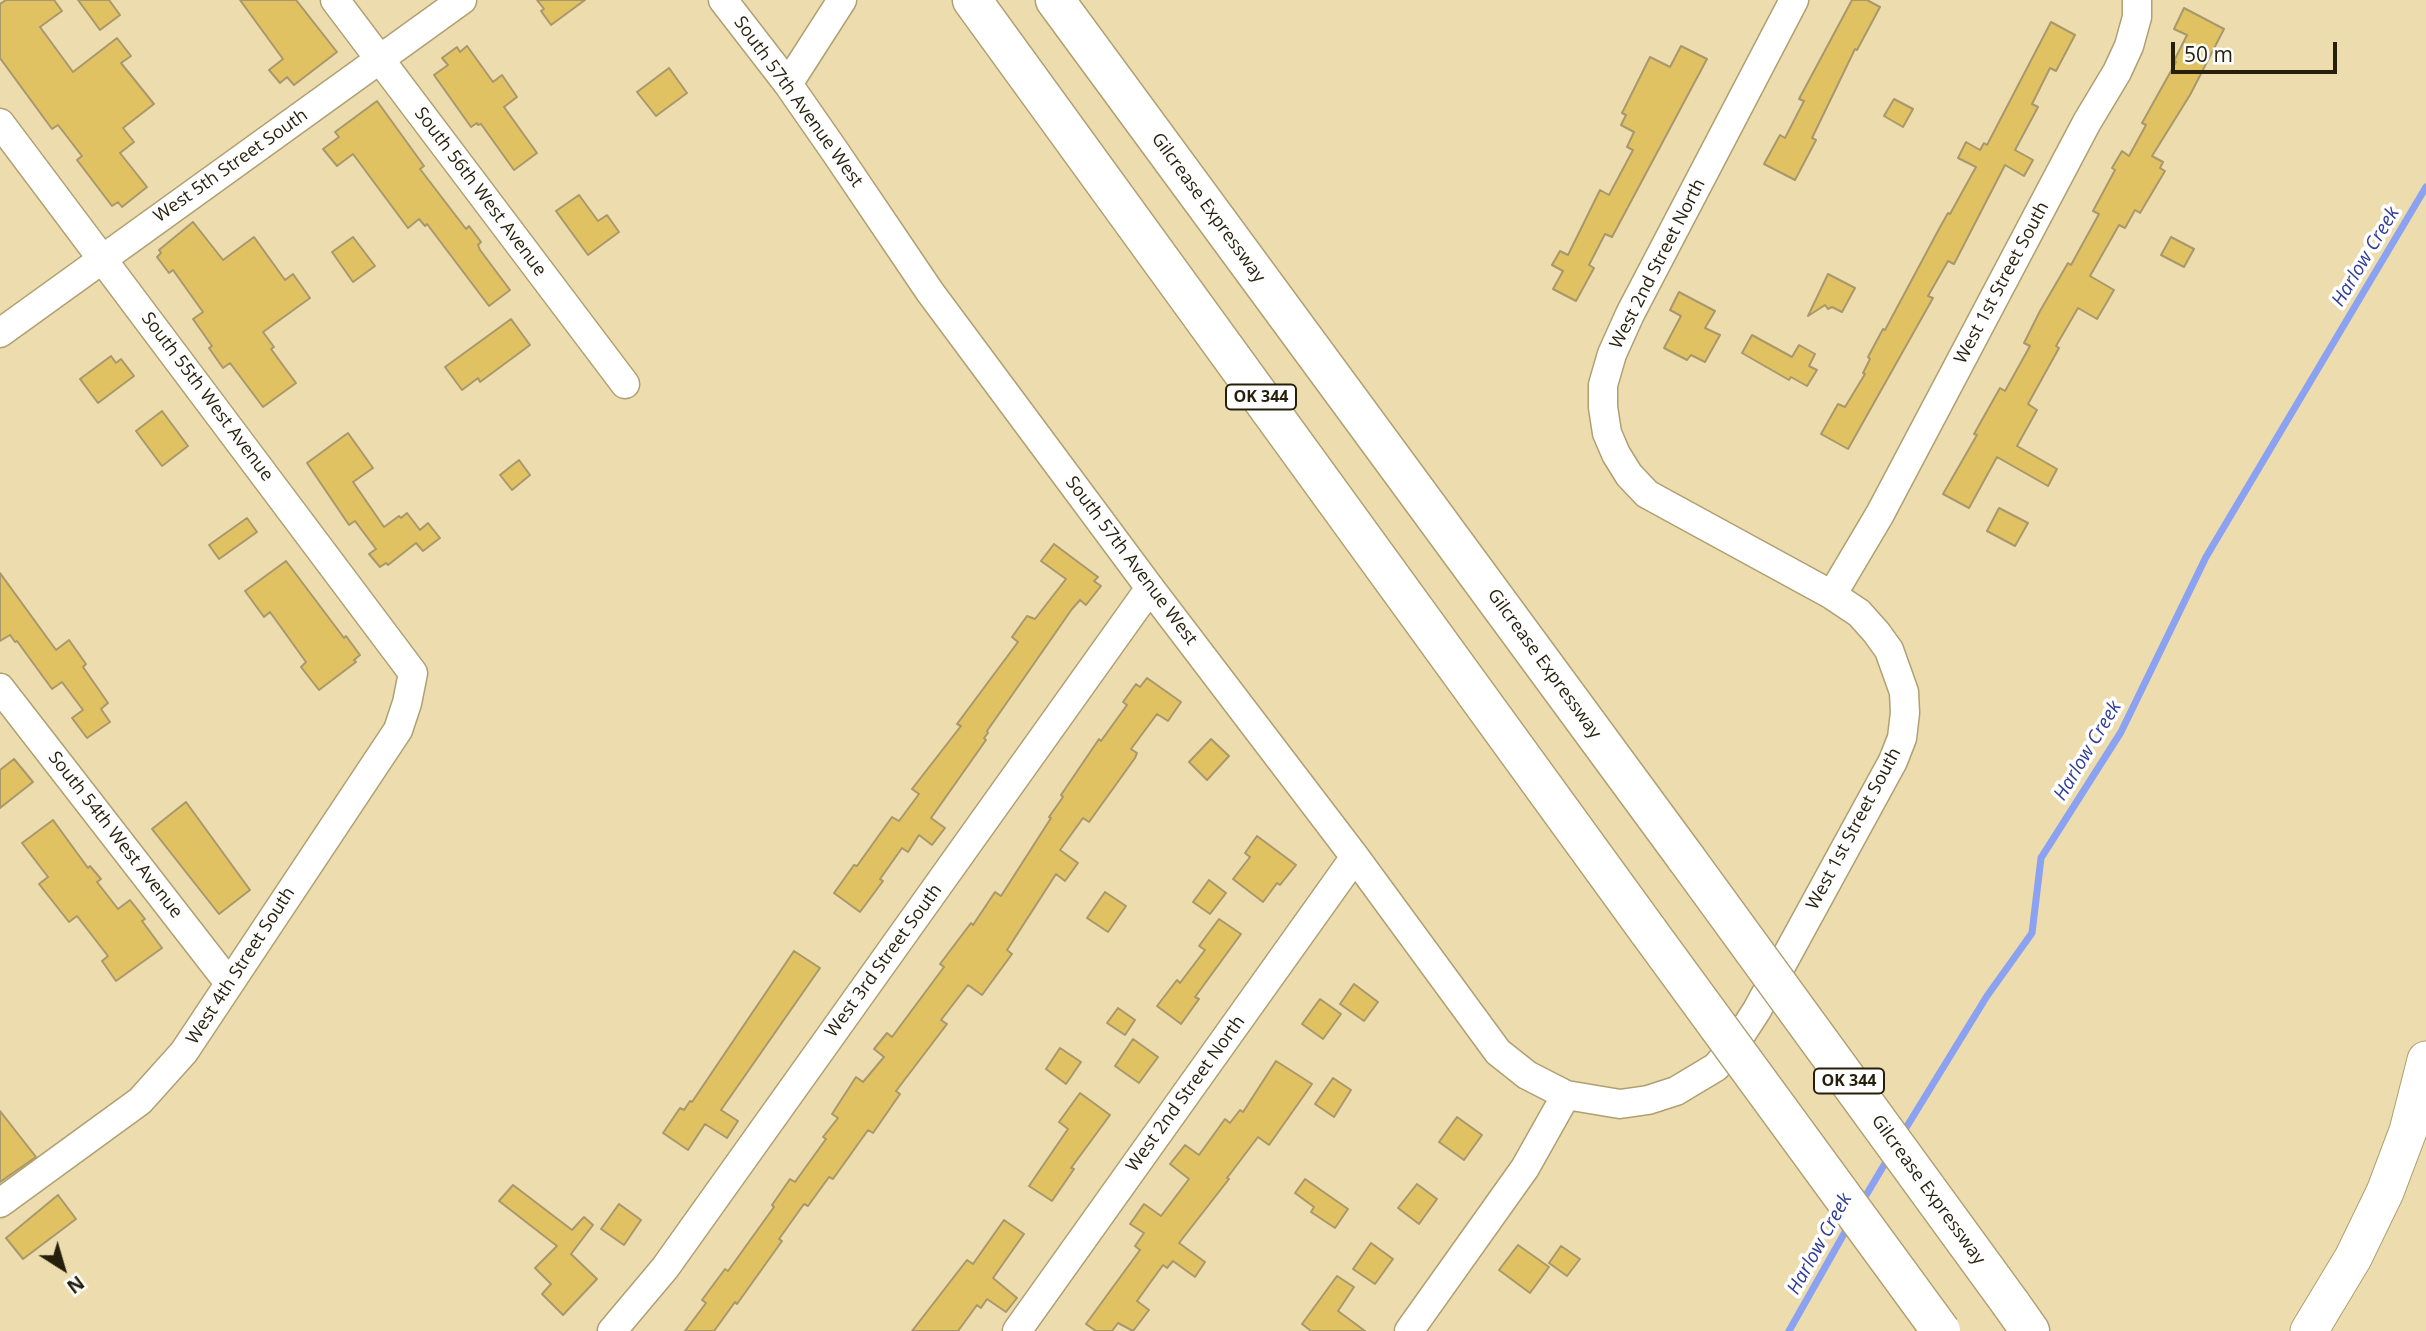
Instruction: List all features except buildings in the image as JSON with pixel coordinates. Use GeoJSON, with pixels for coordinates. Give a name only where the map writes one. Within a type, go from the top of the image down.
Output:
{"type":"FeatureCollection","features":[{"type":"Feature","properties":{"kind":"highway","name":"OK 344"},"geometry":{"type":"LineString","coordinates":[[972,0],[1941,1331]]}},
{"type":"Feature","properties":{"kind":"highway","name":"Gilcrease Expressway"},"geometry":{"type":"LineString","coordinates":[[1055,0],[1686,858],[2020,1318]]}},
{"type":"Feature","properties":{"kind":"main road"},"geometry":{"type":"LineString","coordinates":[[2309,1331],[2353,1258],[2385,1192],[2408,1131],[2426,1060]]}},
{"type":"Feature","properties":{"kind":"street","name":"South 56th West Avenue"},"geometry":{"type":"LineString","coordinates":[[335,0],[625,384]]}},
{"type":"Feature","properties":{"kind":"street","name":"West 5th Street South"},"geometry":{"type":"LineString","coordinates":[[0,333],[462,0]]}},
{"type":"Feature","properties":{"kind":"street","name":"South 57th Avenue West"},"geometry":{"type":"LineString","coordinates":[[723,0],[788,84],[930,292],[1150,588],[1355,856],[1498,1052],[1527,1075],[1566,1095]]}},
{"type":"Feature","properties":{"kind":"street"},"geometry":{"type":"LineString","coordinates":[[788,84],[842,0]]}},
{"type":"Feature","properties":{"kind":"street","name":"West 2nd Street North"},"geometry":{"type":"LineString","coordinates":[[1794,0],[1630,314],[1612,354],[1603,385],[1603,407],[1607,433],[1616,454],[1629,475],[1647,494],[1832,595]]}},
{"type":"Feature","properties":{"kind":"street","name":"West 1st Street South"},"geometry":{"type":"LineString","coordinates":[[1566,1095],[1620,1104],[1648,1100],[1676,1091],[1716,1067],[1757,1010],[1893,761],[1902,738],[1905,713],[1899,672],[1889,650],[1876,632],[1859,613],[1832,595],[1880,514],[2087,122],[2117,72],[2129,46],[2137,8]]}},
{"type":"Feature","properties":{"kind":"street","name":"South 55th West Avenue"},"geometry":{"type":"LineString","coordinates":[[0,123],[413,673]]}},
{"type":"Feature","properties":{"kind":"street","name":"West 3rd Street South"},"geometry":{"type":"LineString","coordinates":[[612,1331],[665,1268],[1150,588]]}},
{"type":"Feature","properties":{"kind":"street","name":"West 4th Street South"},"geometry":{"type":"LineString","coordinates":[[0,1203],[140,1101],[184,1052],[398,730],[413,673]]}},
{"type":"Feature","properties":{"kind":"street","name":"South 54th West Avenue"},"geometry":{"type":"LineString","coordinates":[[0,688],[229,983]]}},
{"type":"Feature","properties":{"kind":"street","name":"West 2nd Street North"},"geometry":{"type":"LineString","coordinates":[[1017,1331],[1355,856]]}},
{"type":"Feature","properties":{"kind":"street"},"geometry":{"type":"LineString","coordinates":[[1409,1331],[1525,1168],[1566,1095]]}},
{"type":"Feature","properties":{"kind":"waterway","name":"Harlow Creek"},"geometry":{"type":"LineString","coordinates":[[1901,1136],[1987,996],[2032,933],[2041,858],[2121,732],[2206,557],[2426,187]]}},
{"type":"Feature","properties":{"kind":"waterway","name":"Harlow Creek"},"geometry":{"type":"LineString","coordinates":[[1862,1202],[1890,1155]]}},
{"type":"Feature","properties":{"kind":"waterway","name":"Harlow Creek"},"geometry":{"type":"LineString","coordinates":[[1789,1331],[1849,1225]]}}]}
